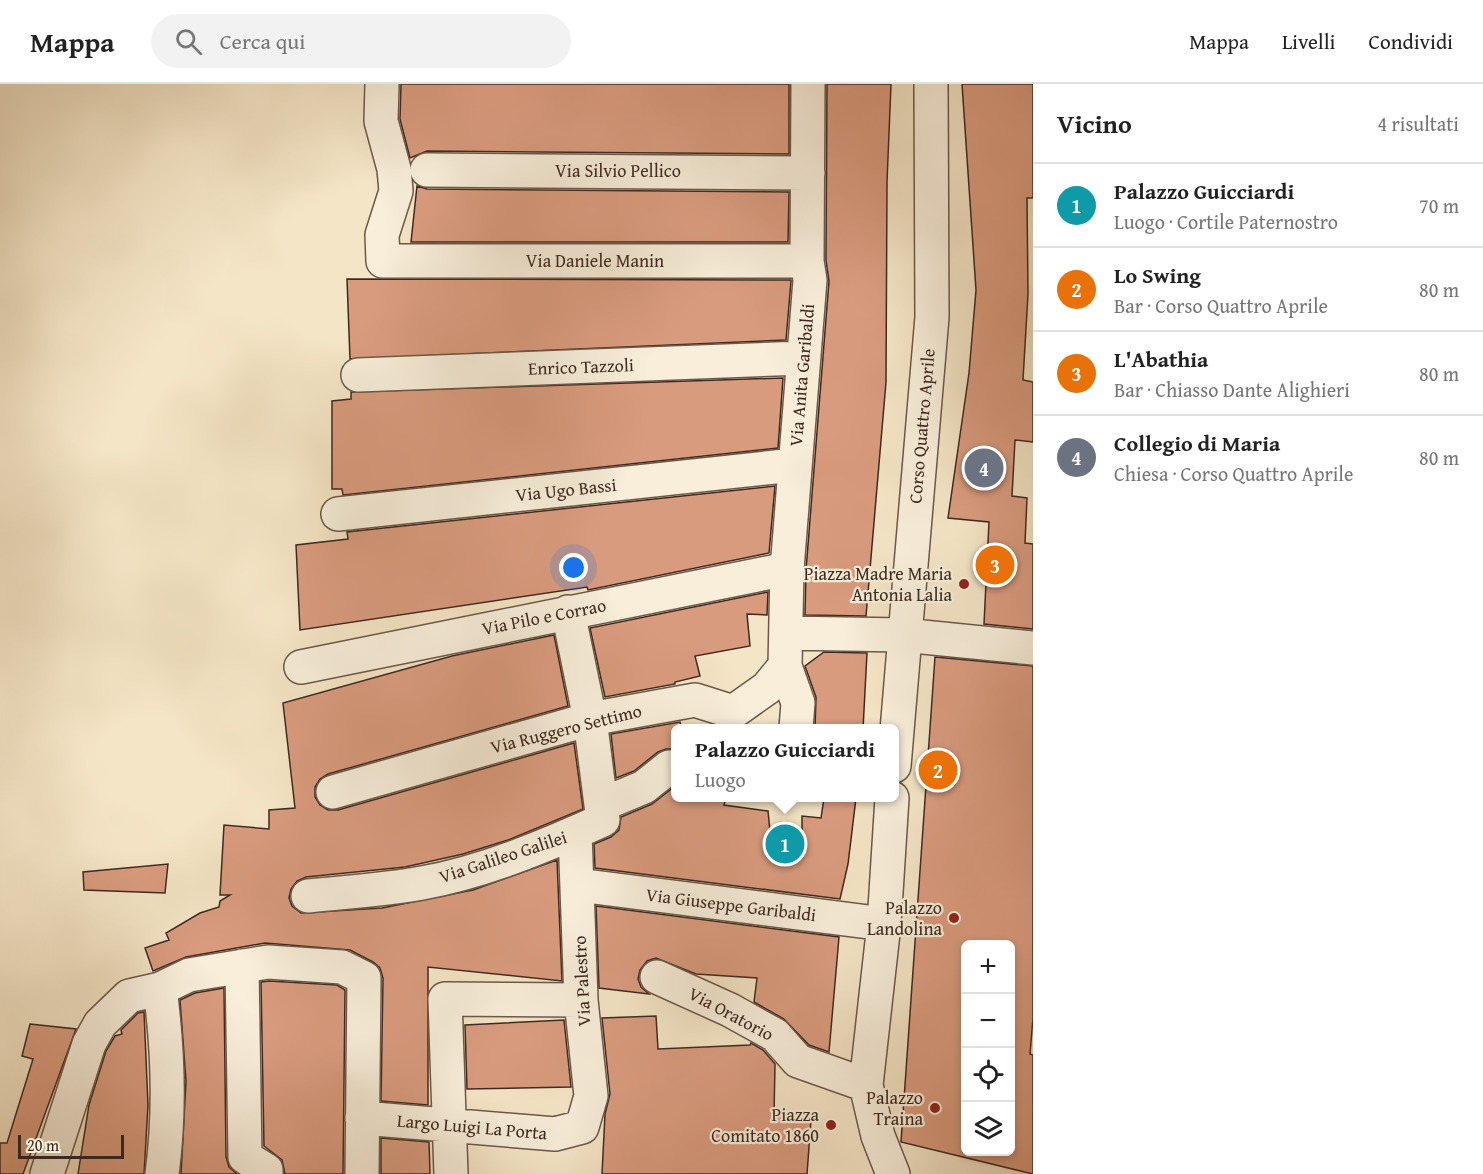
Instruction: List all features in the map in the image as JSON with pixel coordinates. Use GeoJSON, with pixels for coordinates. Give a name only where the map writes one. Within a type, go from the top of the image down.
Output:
{"type":"FeatureCollection","features":[{"type":"Feature","properties":{"kind":"street","name":"Via Daniele Manin"},"geometry":{"type":"LineString","coordinates":[[382,84],[381,121],[394,169],[396,191],[381,235],[383,261],[807,261]]}},
{"type":"Feature","properties":{"kind":"street","name":"Via Anita Garibaldi"},"geometry":{"type":"LineString","coordinates":[[785,666],[787,569],[810,280],[807,261],[808,84]]}},
{"type":"Feature","properties":{"kind":"street","name":"Corso Quattro Aprile"},"geometry":{"type":"LineString","coordinates":[[897,724],[932,317],[931,84]]}},
{"type":"Feature","properties":{"kind":"street","name":"Via Silvio Pellico"},"geometry":{"type":"LineString","coordinates":[[427,170],[808,173]]}},
{"type":"Feature","properties":{"kind":"street","name":"Enrico Tazzoli"},"geometry":{"type":"LineString","coordinates":[[358,375],[803,358]]}},
{"type":"Feature","properties":{"kind":"street","name":"Via Ugo Bassi"},"geometry":{"type":"LineString","coordinates":[[338,514],[794,465]]}},
{"type":"Feature","properties":{"kind":"street","name":"Via Pilo e Corrao"},"geometry":{"type":"LineString","coordinates":[[301,667],[787,569]]}},
{"type":"Feature","properties":{"kind":"street"},"geometry":{"type":"LineString","coordinates":[[568,612],[590,719],[601,805],[644,787],[669,767]]}},
{"type":"Feature","properties":{"kind":"street"},"geometry":{"type":"LineString","coordinates":[[786,633],[903,635],[1033,648]]}},
{"type":"Feature","properties":{"kind":"street"},"geometry":{"type":"LineString","coordinates":[[785,666],[798,703],[796,724]]}},
{"type":"Feature","properties":{"kind":"street","name":"Via Ruggero Settimo"},"geometry":{"type":"LineString","coordinates":[[333,792],[590,719],[695,700],[725,720],[767,688],[785,666]]}},
{"type":"Feature","properties":{"kind":"street"},"geometry":{"type":"LineString","coordinates":[[892,802],[884,924],[866,1085],[878,1136],[893,1174]]}},
{"type":"Feature","properties":{"kind":"street","name":"Via Galileo Galilei"},"geometry":{"type":"LineString","coordinates":[[308,896],[422,883],[482,868],[603,820],[601,805]]}},
{"type":"Feature","properties":{"kind":"street","name":"Via Palestro"},"geometry":{"type":"LineString","coordinates":[[575,833],[581,1000],[591,1096],[582,1127]]}},
{"type":"Feature","properties":{"kind":"street","name":"Via Giuseppe Garibaldi"},"geometry":{"type":"LineString","coordinates":[[578,885],[884,924]]}},
{"type":"Feature","properties":{"kind":"street"},"geometry":{"type":"LineString","coordinates":[[47,1174],[89,1044],[100,1024],[129,996],[160,989],[189,975],[268,962],[342,967],[364,978],[362,1174]]}},
{"type":"Feature","properties":{"kind":"street"},"geometry":{"type":"LineString","coordinates":[[242,966],[245,1157],[266,1170],[266,1174]]}},
{"type":"Feature","properties":{"kind":"street","name":"Via Oratorio"},"geometry":{"type":"LineString","coordinates":[[657,977],[730,1010],[774,1035],[798,1061],[866,1085]]}},
{"type":"Feature","properties":{"kind":"street"},"geometry":{"type":"LineString","coordinates":[[160,989],[165,1029],[165,1151],[162,1174]]}},
{"type":"Feature","properties":{"kind":"street"},"geometry":{"type":"LineString","coordinates":[[452,1174],[446,999],[581,1000]]}},
{"type":"Feature","properties":{"kind":"street","name":"Largo Luigi La Porta"},"geometry":{"type":"LineString","coordinates":[[363,1118],[555,1134],[582,1127]]}},
{"type":"Feature","properties":{"kind":"building"},"geometry":{"type":"Polygon","coordinates":[[[401,84],[789,84],[789,154],[427,151],[410,158],[400,119],[401,84]]]}},
{"type":"Feature","properties":{"kind":"building"},"geometry":{"type":"Polygon","coordinates":[[[827,84],[891,84],[887,182],[886,382],[866,616],[805,615],[806,570],[829,281],[826,260],[827,84]]]}},
{"type":"Feature","properties":{"kind":"building"},"geometry":{"type":"Polygon","coordinates":[[[962,84],[1033,84],[1033,198],[1027,198],[1028,294],[1023,380],[1033,382],[1033,442],[1015,440],[1012,496],[1027,498],[1025,543],[1033,544],[1033,629],[984,624],[989,522],[948,518],[969,373],[976,290],[962,84]]]}},
{"type":"Feature","properties":{"kind":"building"},"geometry":{"type":"Polygon","coordinates":[[[417,186],[427,189],[789,192],[788,242],[411,242],[417,186]]]}},
{"type":"Feature","properties":{"kind":"building"},"geometry":{"type":"Polygon","coordinates":[[[347,279],[791,281],[786,340],[350,359],[347,279]]]}},
{"type":"Feature","properties":{"kind":"building"},"geometry":{"type":"Polygon","coordinates":[[[783,378],[778,448],[343,495],[342,489],[332,489],[332,401],[351,399],[351,392],[783,378]]]}},
{"type":"Feature","properties":{"kind":"building"},"geometry":{"type":"Polygon","coordinates":[[[775,486],[769,553],[588,590],[587,587],[300,630],[296,545],[348,539],[347,532],[775,486]]]}},
{"type":"Feature","properties":{"kind":"building"},"geometry":{"type":"Polygon","coordinates":[[[768,592],[767,615],[747,614],[750,646],[695,656],[700,676],[675,682],[675,684],[605,697],[590,628],[768,592]]]}},
{"type":"Feature","properties":{"kind":"building"},"geometry":{"type":"Polygon","coordinates":[[[554,635],[568,706],[328,774],[320,779],[315,787],[315,797],[320,805],[328,810],[338,810],[574,743],[583,809],[508,840],[463,854],[405,867],[306,877],[297,881],[291,889],[289,898],[292,906],[301,913],[382,908],[473,890],[557,860],[562,981],[428,967],[428,1105],[381,1101],[383,978],[380,968],[373,962],[350,950],[265,943],[186,957],[153,971],[145,948],[169,940],[166,933],[200,913],[219,907],[220,901],[230,895],[220,895],[224,825],[269,829],[269,810],[295,808],[283,703],[452,656],[554,635]]]}},
{"type":"Feature","properties":{"kind":"building"},"geometry":{"type":"Polygon","coordinates":[[[824,652],[867,653],[863,724],[815,724],[816,697],[805,666],[824,652]]]}},
{"type":"Feature","properties":{"kind":"building"},"geometry":{"type":"Polygon","coordinates":[[[935,657],[1033,666],[1033,1018],[1030,1054],[1033,1055],[1033,1174],[901,1142],[935,657]]]}},
{"type":"Feature","properties":{"kind":"building"},"geometry":{"type":"Polygon","coordinates":[[[680,722],[681,724],[671,724],[671,749],[658,752],[634,771],[616,778],[611,734],[680,722]]]}},
{"type":"Feature","properties":{"kind":"building"},"geometry":{"type":"Polygon","coordinates":[[[671,789],[671,802],[725,802],[724,805],[768,811],[771,841],[802,840],[802,816],[821,818],[823,802],[856,802],[848,864],[840,899],[595,868],[594,844],[611,837],[619,830],[621,817],[652,804],[671,789]]]}},
{"type":"Feature","properties":{"kind":"building"},"geometry":{"type":"Polygon","coordinates":[[[168,864],[165,893],[84,890],[83,872],[168,864]]]}},
{"type":"Feature","properties":{"kind":"building"},"geometry":{"type":"Polygon","coordinates":[[[596,906],[839,937],[829,1052],[809,1045],[784,1019],[754,1002],[757,978],[696,974],[656,958],[647,961],[640,970],[638,979],[641,987],[649,994],[599,988],[596,906]]]}},
{"type":"Feature","properties":{"kind":"building"},"geometry":{"type":"Polygon","coordinates":[[[261,982],[337,985],[345,990],[343,1174],[285,1174],[282,1160],[264,1146],[261,982]]]}},
{"type":"Feature","properties":{"kind":"building"},"geometry":{"type":"Polygon","coordinates":[[[224,988],[226,1157],[229,1167],[237,1174],[181,1174],[186,1081],[180,1000],[195,993],[224,988]]]}},
{"type":"Feature","properties":{"kind":"building"},"geometry":{"type":"Polygon","coordinates":[[[144,1012],[148,1105],[144,1174],[78,1174],[89,1105],[106,1051],[115,1036],[122,1034],[121,1030],[138,1013],[144,1012]]]}},
{"type":"Feature","properties":{"kind":"building"},"geometry":{"type":"Polygon","coordinates":[[[656,1016],[658,1049],[750,1045],[751,1043],[763,1050],[775,1064],[774,1115],[811,1120],[807,1174],[602,1174],[605,1114],[610,1094],[602,1018],[656,1016]]]}},
{"type":"Feature","properties":{"kind":"building"},"geometry":{"type":"Polygon","coordinates":[[[564,1020],[571,1087],[467,1089],[465,1025],[564,1020]]]}},
{"type":"Feature","properties":{"kind":"building"},"geometry":{"type":"Polygon","coordinates":[[[30,1024],[76,1029],[23,1174],[0,1174],[0,1143],[7,1143],[33,1059],[22,1056],[30,1024]]]}},
{"type":"Feature","properties":{"kind":"building"},"geometry":{"type":"Polygon","coordinates":[[[381,1138],[429,1142],[430,1174],[381,1174],[381,1138]]]}},
{"type":"Feature","properties":{"kind":"place","name":"Collegio di Maria"},"geometry":{"type":"Point","coordinates":[984,468]}},
{"type":"Feature","properties":{"kind":"place","name":"L'Abathia"},"geometry":{"type":"Point","coordinates":[995,565]}},
{"type":"Feature","properties":{"kind":"place","name":"Piazza Madre Maria Antonia Lalia"},"geometry":{"type":"Point","coordinates":[964,584]}},
{"type":"Feature","properties":{"kind":"place","name":"Lo Swing"},"geometry":{"type":"Point","coordinates":[938,770]}},
{"type":"Feature","properties":{"kind":"place","name":"Palazzo Guicciardi"},"geometry":{"type":"Point","coordinates":[785,844]}},
{"type":"Feature","properties":{"kind":"place","name":"Palazzo Landolina"},"geometry":{"type":"Point","coordinates":[954,918]}},
{"type":"Feature","properties":{"kind":"place","name":"Palazzo Traina"},"geometry":{"type":"Point","coordinates":[935,1108]}},
{"type":"Feature","properties":{"kind":"place","name":"Piazza Comitato 1860"},"geometry":{"type":"Point","coordinates":[831,1125]}}]}
